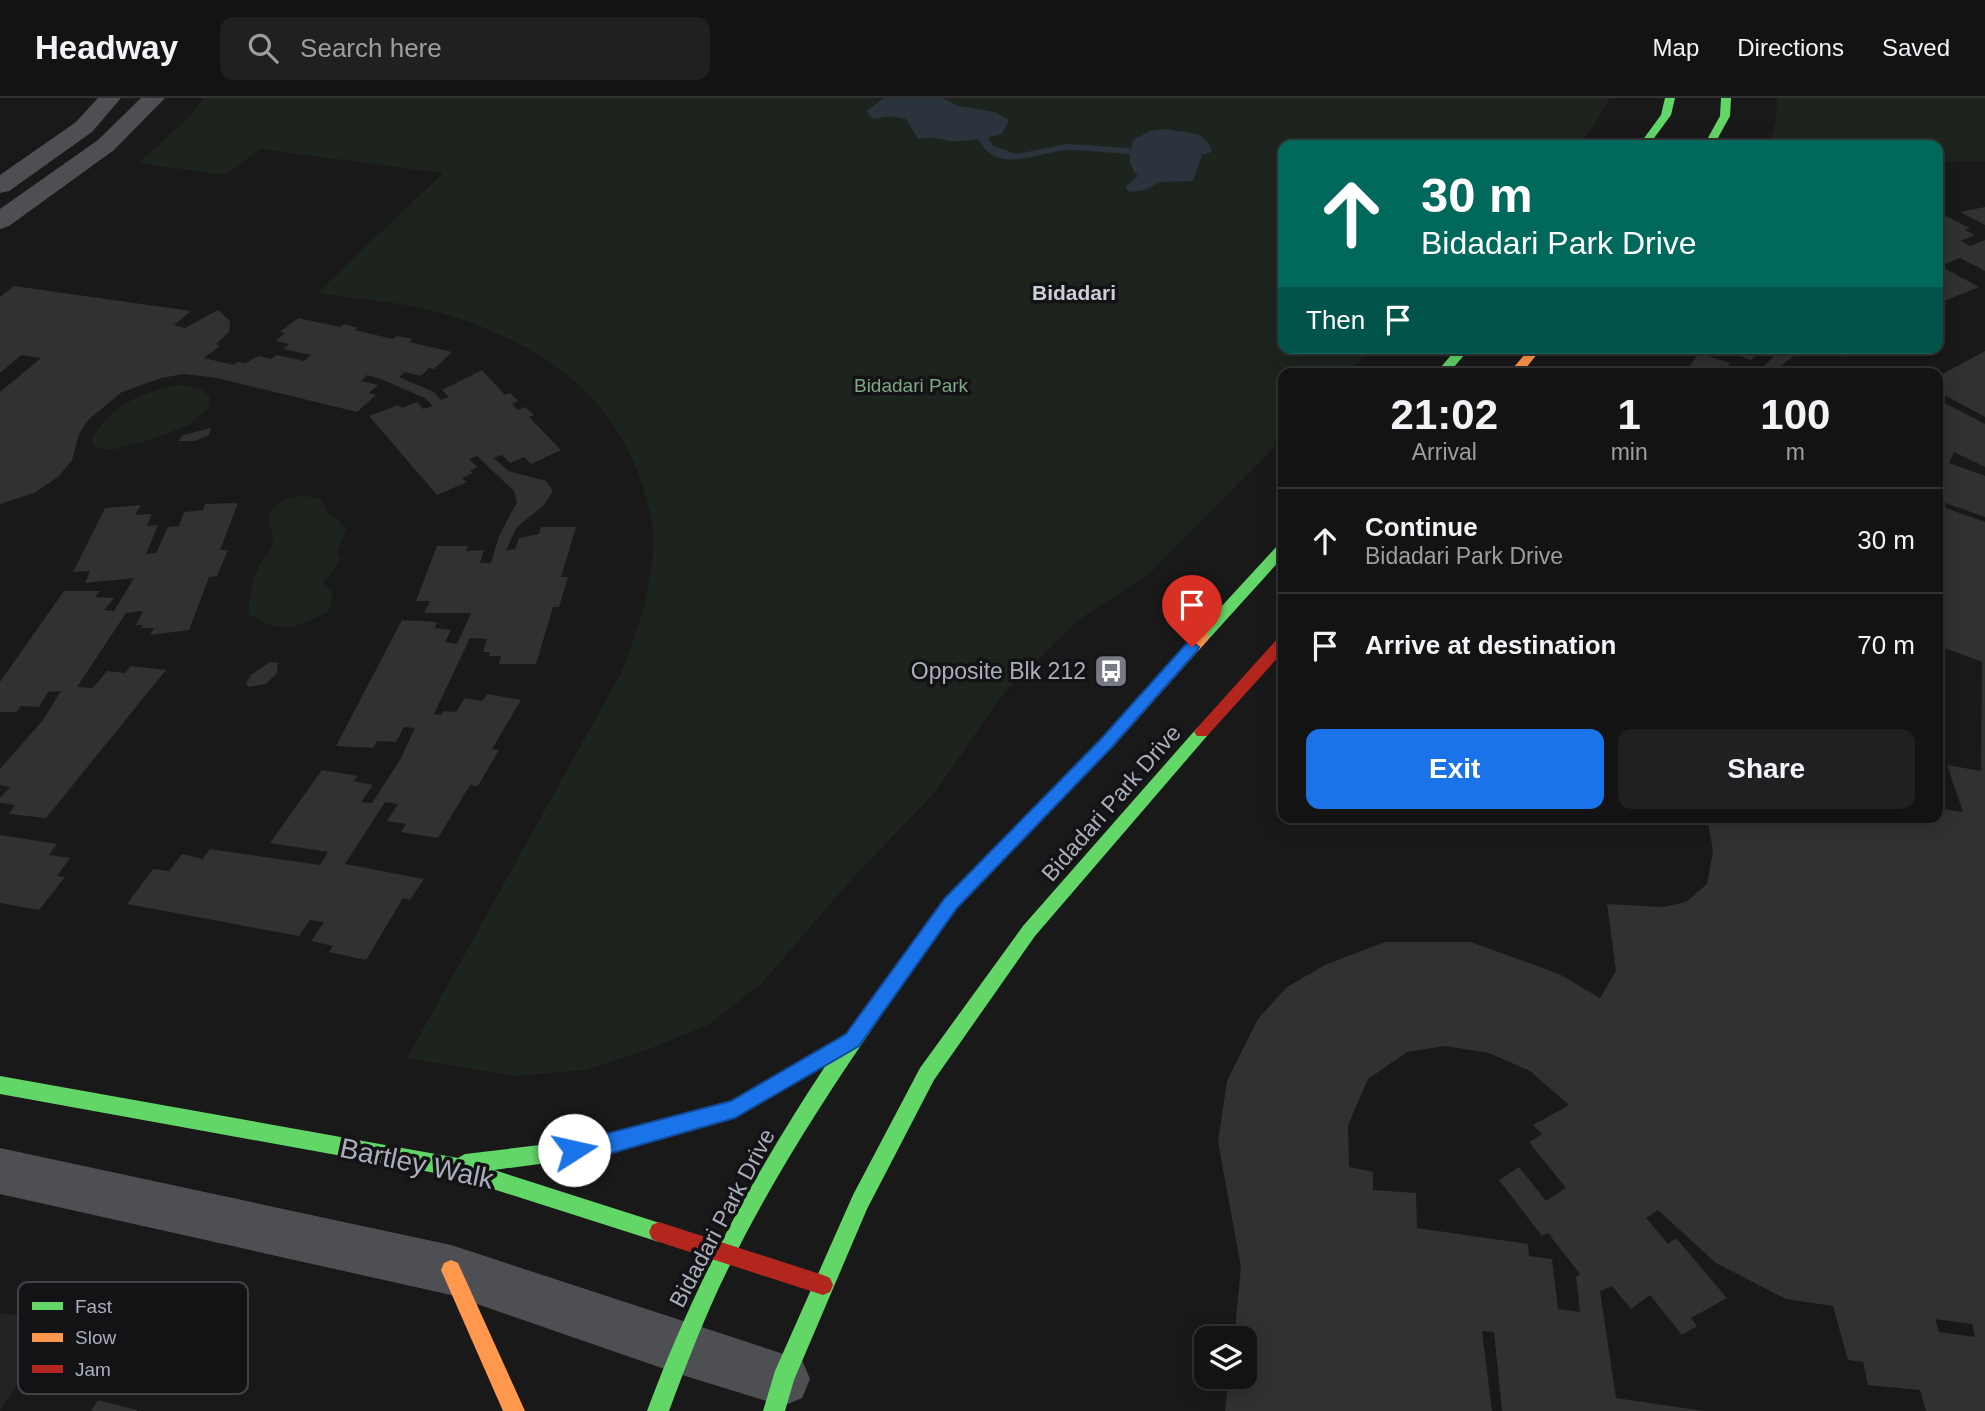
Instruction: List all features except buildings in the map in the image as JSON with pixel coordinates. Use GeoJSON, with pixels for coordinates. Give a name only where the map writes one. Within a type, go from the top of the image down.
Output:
{"type":"FeatureCollection","features":[{"type":"Feature","properties":{"kind":"street"},"geometry":{"type":"LineString","coordinates":[[0,186],[84,127],[110,98]]}},
{"type":"Feature","properties":{"kind":"street"},"geometry":{"type":"LineString","coordinates":[[0,220],[106,145],[154,98]]}},
{"type":"Feature","properties":{"kind":"street"},"geometry":{"type":"LineString","coordinates":[[1648,140],[1666,115],[1670,98]]}},
{"type":"Feature","properties":{"kind":"street"},"geometry":{"type":"LineString","coordinates":[[1712,140],[1725,116],[1726,98]]}},
{"type":"Feature","properties":{"kind":"street"},"geometry":{"type":"LineString","coordinates":[[1446,368],[1459,354]]}},
{"type":"Feature","properties":{"kind":"street"},"geometry":{"type":"LineString","coordinates":[[1519,368],[1531,354]]}},
{"type":"Feature","properties":{"kind":"street","name":"Bidadari Park Drive"},"geometry":{"type":"LineString","coordinates":[[658,1411],[679,1348],[723,1255],[779,1157],[852,1040],[951,903],[1106,744],[1278,554]]}},
{"type":"Feature","properties":{"kind":"street","name":"Bidadari Park Drive"},"geometry":{"type":"LineString","coordinates":[[778,1395],[823,1284],[891,1136],[953,1034],[1058,897],[1278,648]]}},
{"type":"Feature","properties":{"kind":"street"},"geometry":{"type":"LineString","coordinates":[[452,1166],[598,1147],[735,1109],[852,1040]]}},
{"type":"Feature","properties":{"kind":"street","name":"Bartley Walk"},"geometry":{"type":"LineString","coordinates":[[0,1085],[452,1166],[723,1255],[823,1284]]}},
{"type":"Feature","properties":{"kind":"street"},"geometry":{"type":"LineString","coordinates":[[0,1171],[451,1270],[679,1348],[778,1395]]}},
{"type":"Feature","properties":{"kind":"street"},"geometry":{"type":"LineString","coordinates":[[451,1270],[514,1411]]}},
{"type":"Feature","properties":{"kind":"shaded area"},"geometry":{"type":"Polygon","coordinates":[[[884,98],[943,98],[958,106],[995,112],[1009,120],[1002,134],[990,137],[957,141],[918,139],[906,119],[891,116],[873,119],[867,111],[884,98]]]}},
{"type":"Feature","properties":{"kind":"shaded area"},"geometry":{"type":"Polygon","coordinates":[[[1166,129],[1199,135],[1209,144],[1212,152],[1202,155],[1193,181],[1160,182],[1145,190],[1129,192],[1125,187],[1138,176],[1130,160],[1133,140],[1150,131],[1166,129]]]}},
{"type":"Feature","properties":{"kind":"shaded area"},"geometry":{"type":"Polygon","coordinates":[[[0,1313],[18,1315],[18,1383],[0,1411],[0,1313]]]}},
{"type":"Feature","properties":{"kind":"green space","name":"Bidadari Park"},"geometry":{"type":"Polygon","coordinates":[[[204,98],[1610,98],[1591,130],[1581,140],[1278,140],[1278,354],[1366,354],[1352,368],[1278,368],[1278,443],[1148,575],[1078,620],[1002,695],[936,791],[853,878],[761,984],[708,1025],[647,1050],[585,1070],[515,1076],[407,1058],[621,673],[648,588],[653,552],[649,508],[641,482],[627,448],[608,418],[586,392],[532,351],[500,335],[433,311],[390,302],[317,293],[443,173],[260,149],[225,175],[139,163],[193,113],[204,98]]]}},
{"type":"Feature","properties":{"kind":"green space"},"geometry":{"type":"Polygon","coordinates":[[[1777,98],[1985,98],[1985,161],[1943,162],[1943,140],[1770,140],[1776,122],[1777,98]]]}},
{"type":"Feature","properties":{"kind":"green space"},"geometry":{"type":"Polygon","coordinates":[[[181,385],[200,389],[209,396],[210,406],[189,425],[153,439],[110,450],[95,447],[91,440],[108,417],[118,409],[153,391],[181,385]]]}},
{"type":"Feature","properties":{"kind":"green space"},"geometry":{"type":"Polygon","coordinates":[[[306,496],[321,499],[328,514],[338,519],[346,529],[337,553],[340,560],[323,584],[333,593],[329,611],[298,625],[271,625],[249,614],[254,577],[273,543],[269,525],[270,514],[282,501],[306,496]]]}},
{"type":"Feature","properties":{"kind":"waterway"},"geometry":{"type":"LineString","coordinates":[[973,122],[977,124],[989,148],[1017,157],[1067,147],[1130,151]]}},
{"type":"Feature","properties":{"kind":"traffic: fast"},"geometry":{"type":"LineString","coordinates":[[1648,140],[1666,115],[1670,98]]}},
{"type":"Feature","properties":{"kind":"traffic: fast"},"geometry":{"type":"LineString","coordinates":[[1712,140],[1725,116],[1726,98]]}},
{"type":"Feature","properties":{"kind":"traffic: fast"},"geometry":{"type":"LineString","coordinates":[[1446,368],[1459,354]]}},
{"type":"Feature","properties":{"kind":"traffic: fast"},"geometry":{"type":"LineString","coordinates":[[1202,637],[1278,553]]}},
{"type":"Feature","properties":{"kind":"traffic: fast"},"geometry":{"type":"LineString","coordinates":[[774,1411],[783,1379],[860,1202],[927,1074],[1029,931],[1202,732]]}},
{"type":"Feature","properties":{"kind":"traffic: fast"},"geometry":{"type":"LineString","coordinates":[[658,1411],[710,1284],[775,1163],[850,1046],[929,934]]}},
{"type":"Feature","properties":{"kind":"traffic: fast"},"geometry":{"type":"LineString","coordinates":[[465,1164],[599,1147],[735,1109],[846,1044]]}},
{"type":"Feature","properties":{"kind":"traffic: fast"},"geometry":{"type":"LineString","coordinates":[[0,1085],[452,1166],[659,1232]]}},
{"type":"Feature","properties":{"kind":"traffic: slow"},"geometry":{"type":"LineString","coordinates":[[1519,368],[1531,354]]}},
{"type":"Feature","properties":{"kind":"traffic: slow"},"geometry":{"type":"LineString","coordinates":[[929,934],[951,903],[1106,744],[1202,637]]}},
{"type":"Feature","properties":{"kind":"traffic: slow"},"geometry":{"type":"LineString","coordinates":[[451,1270],[514,1411]]}},
{"type":"Feature","properties":{"kind":"traffic: jam"},"geometry":{"type":"LineString","coordinates":[[1202,732],[1278,648]]}},
{"type":"Feature","properties":{"kind":"traffic: jam"},"geometry":{"type":"LineString","coordinates":[[659,1232],[823,1285]]}},
{"type":"Feature","properties":{"kind":"place","name":"Opposite Blk 212"},"geometry":{"type":"Point","coordinates":[1111,671]}},
{"type":"Feature","properties":{"kind":"district","name":"Bidadari"},"geometry":{"type":"Point","coordinates":[1074,293]}},
{"type":"Feature","properties":{"kind":"route"},"geometry":{"type":"LineString","coordinates":[[574,1150],[598,1147],[735,1109],[852,1040],[951,903],[1106,744],[1192,647]]}}]}
